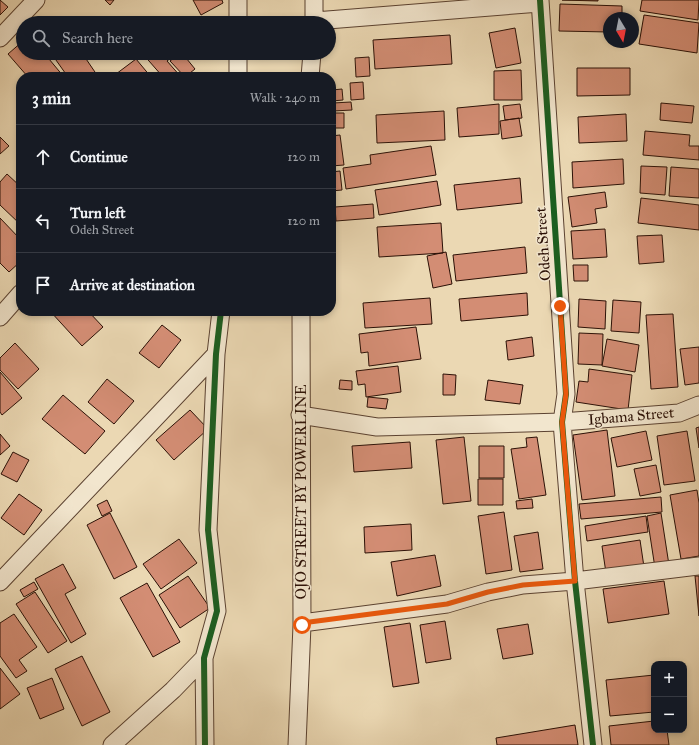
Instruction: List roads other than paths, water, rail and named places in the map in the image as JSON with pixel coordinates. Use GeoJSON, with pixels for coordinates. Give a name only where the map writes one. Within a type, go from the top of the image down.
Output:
{"type":"FeatureCollection","features":[{"type":"Feature","properties":{"kind":"street"},"geometry":{"type":"LineString","coordinates":[[21,16],[36,0]]}},
{"type":"Feature","properties":{"kind":"street"},"geometry":{"type":"LineString","coordinates":[[238,0],[238,16]]}},
{"type":"Feature","properties":{"kind":"street"},"geometry":{"type":"LineString","coordinates":[[314,0],[314,16]]}},
{"type":"Feature","properties":{"kind":"street"},"geometry":{"type":"LineString","coordinates":[[336,20],[540,1]]}},
{"type":"Feature","properties":{"kind":"street","name":"Odeh Street"},"geometry":{"type":"LineString","coordinates":[[540,1],[566,394],[562,422],[575,581],[594,745]]}},
{"type":"Feature","properties":{"kind":"street"},"geometry":{"type":"LineString","coordinates":[[0,38],[16,21]]}},
{"type":"Feature","properties":{"kind":"street"},"geometry":{"type":"LineString","coordinates":[[238,60],[238,72]]}},
{"type":"Feature","properties":{"kind":"street"},"geometry":{"type":"LineString","coordinates":[[310,72],[311,60]]}},
{"type":"Feature","properties":{"kind":"street"},"geometry":{"type":"LineString","coordinates":[[0,317],[16,299]]}},
{"type":"Feature","properties":{"kind":"street"},"geometry":{"type":"LineString","coordinates":[[205,745],[204,658],[217,611],[208,530],[216,354],[220,316]]}},
{"type":"Feature","properties":{"kind":"street","name":"OJO STREET BY POWERLINE"},"geometry":{"type":"LineString","coordinates":[[297,745],[302,623],[300,415],[301,316]]}},
{"type":"Feature","properties":{"kind":"street"},"geometry":{"type":"LineString","coordinates":[[0,582],[216,354]]}},
{"type":"Feature","properties":{"kind":"street","name":"Igbama Street"},"geometry":{"type":"LineString","coordinates":[[300,415],[376,427],[562,422],[679,413],[699,405]]}},
{"type":"Feature","properties":{"kind":"street"},"geometry":{"type":"LineString","coordinates":[[302,623],[447,604],[488,592],[523,585],[575,581],[699,566]]}},
{"type":"Feature","properties":{"kind":"street"},"geometry":{"type":"LineString","coordinates":[[112,745],[173,690],[204,658]]}}]}
